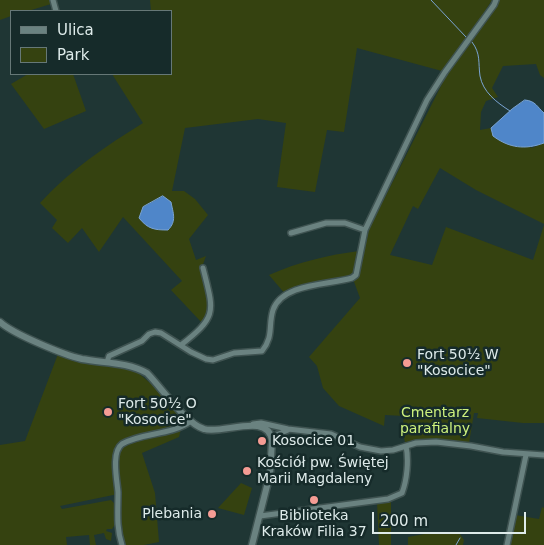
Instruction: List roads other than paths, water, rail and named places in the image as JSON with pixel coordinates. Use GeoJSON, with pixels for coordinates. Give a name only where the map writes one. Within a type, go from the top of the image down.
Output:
{"type":"FeatureCollection","features":[{"type":"Feature","properties":{"kind":"street"},"geometry":{"type":"LineString","coordinates":[[107,362],[109,356],[142,341],[149,334],[155,332],[160,333],[200,357],[213,360],[234,353],[262,351],[269,341],[273,310],[284,297],[300,288],[345,280],[356,275],[365,230],[427,100],[496,0]]}},
{"type":"Feature","properties":{"kind":"street"},"geometry":{"type":"LineString","coordinates":[[291,233],[326,223],[345,223],[365,230]]}},
{"type":"Feature","properties":{"kind":"street"},"geometry":{"type":"LineString","coordinates":[[180,345],[202,328],[212,309],[203,268]]}},
{"type":"Feature","properties":{"kind":"street"},"geometry":{"type":"LineString","coordinates":[[0,322],[15,333],[80,359],[138,368],[147,373],[191,421],[204,430],[214,431],[261,423],[288,429],[331,434],[360,447],[371,449],[393,450],[426,442],[471,446],[526,455],[544,455]]}},
{"type":"Feature","properties":{"kind":"street"},"geometry":{"type":"LineString","coordinates":[[122,545],[117,522],[116,460],[118,448],[134,440],[182,427],[191,421]]}},
{"type":"Feature","properties":{"kind":"street"},"geometry":{"type":"LineString","coordinates":[[252,424],[262,427],[272,437],[270,474],[252,545]]}},
{"type":"Feature","properties":{"kind":"street"},"geometry":{"type":"LineString","coordinates":[[272,437],[288,429]]}},
{"type":"Feature","properties":{"kind":"street"},"geometry":{"type":"LineString","coordinates":[[260,516],[388,499],[402,493],[408,453],[406,446]]}},
{"type":"Feature","properties":{"kind":"street"},"geometry":{"type":"LineString","coordinates":[[507,545],[526,455]]}},
{"type":"Feature","properties":{"kind":"water"},"geometry":{"type":"Polygon","coordinates":[[[525,100],[534,103],[544,113],[544,143],[530,147],[517,147],[493,136],[491,128],[525,100]]]}},
{"type":"Feature","properties":{"kind":"water"},"geometry":{"type":"Polygon","coordinates":[[[163,196],[171,202],[173,213],[173,223],[168,230],[152,228],[145,225],[139,218],[143,207],[163,196]]]}},
{"type":"Feature","properties":{"kind":"waterway"},"geometry":{"type":"LineString","coordinates":[[431,0],[466,37]]}},
{"type":"Feature","properties":{"kind":"waterway"},"geometry":{"type":"LineString","coordinates":[[472,42],[478,54],[480,76],[484,87],[495,100],[510,111]]}},
{"type":"Feature","properties":{"kind":"waterway"},"geometry":{"type":"LineString","coordinates":[[456,545],[460,538]]}},
{"type":"Feature","properties":{"kind":"place","name":"Fort 50½ W \"Kosocice\""},"geometry":{"type":"Point","coordinates":[407,363]}},
{"type":"Feature","properties":{"kind":"place","name":"Fort 50½ O \"Kosocice\""},"geometry":{"type":"Point","coordinates":[108,412]}},
{"type":"Feature","properties":{"kind":"place","name":"Kosocice 01"},"geometry":{"type":"Point","coordinates":[262,441]}},
{"type":"Feature","properties":{"kind":"place","name":"Kościół pw. Świętej Marii Magdaleny"},"geometry":{"type":"Point","coordinates":[247,471]}},
{"type":"Feature","properties":{"kind":"place","name":"Biblioteka Kraków Filia 37"},"geometry":{"type":"Point","coordinates":[314,500]}},
{"type":"Feature","properties":{"kind":"place","name":"Plebania"},"geometry":{"type":"Point","coordinates":[212,514]}},
{"type":"Feature","properties":{"kind":"park label","name":"Cmentarz parafialny"},"geometry":{"type":"Point","coordinates":[435,422]}}]}
